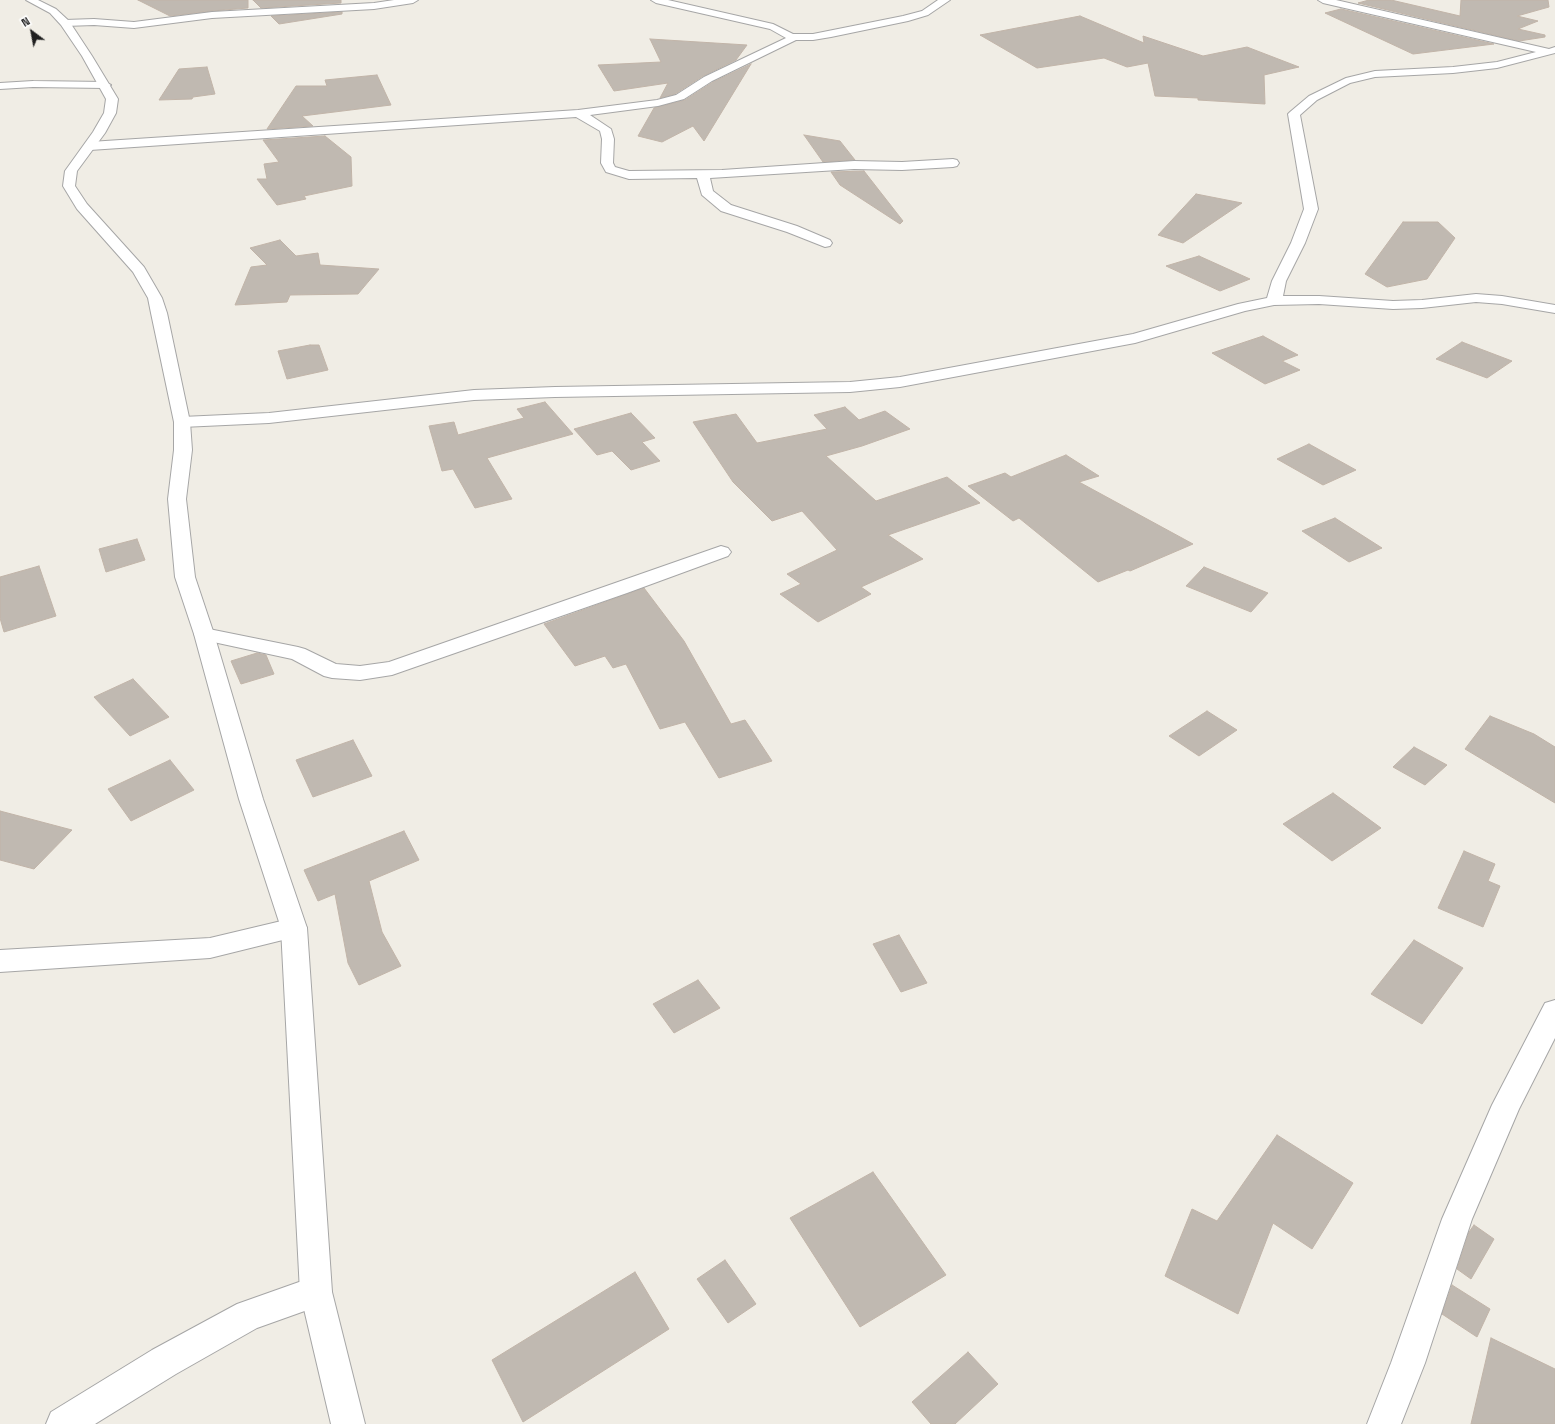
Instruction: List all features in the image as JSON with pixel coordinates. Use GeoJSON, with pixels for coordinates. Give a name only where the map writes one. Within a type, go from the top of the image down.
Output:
{"type":"FeatureCollection","features":[{"type":"Feature","properties":{"kind":"street"},"geometry":{"type":"LineString","coordinates":[[31,0],[53,11],[65,23],[105,85],[112,99],[110,114],[90,146],[71,171],[69,186],[82,206],[139,270],[155,298],[182,422],[183,450],[177,499],[185,577],[204,634],[251,799],[294,928],[316,1292],[348,1424]]}},
{"type":"Feature","properties":{"kind":"street"},"geometry":{"type":"LineString","coordinates":[[65,23],[94,22],[134,25],[212,15],[374,6],[413,0]]}},
{"type":"Feature","properties":{"kind":"street"},"geometry":{"type":"LineString","coordinates":[[656,0],[773,27],[792,37],[813,37],[905,19],[925,13],[945,0]]}},
{"type":"Feature","properties":{"kind":"street"},"geometry":{"type":"LineString","coordinates":[[1323,0],[1552,51]]}},
{"type":"Feature","properties":{"kind":"street"},"geometry":{"type":"LineString","coordinates":[[90,146],[578,113],[658,103],[680,97],[708,79],[788,43],[792,37]]}},
{"type":"Feature","properties":{"kind":"street"},"geometry":{"type":"LineString","coordinates":[[1274,301],[1279,280],[1298,243],[1311,209],[1294,114],[1313,98],[1346,81],[1375,74],[1460,69],[1497,65],[1552,51]]}},
{"type":"Feature","properties":{"kind":"street"},"geometry":{"type":"LineString","coordinates":[[0,86],[33,84],[105,85]]}},
{"type":"Feature","properties":{"kind":"street"},"geometry":{"type":"LineString","coordinates":[[578,113],[604,129],[608,139],[607,163],[610,169],[629,175],[756,173],[854,165],[902,166],[953,162]]}},
{"type":"Feature","properties":{"kind":"street"},"geometry":{"type":"LineString","coordinates":[[704,175],[707,192],[726,208],[792,229],[825,243]]}},
{"type":"Feature","properties":{"kind":"street"},"geometry":{"type":"LineString","coordinates":[[182,422],[270,418],[474,395],[555,392],[850,387],[900,382],[1135,338],[1244,307],[1274,301],[1319,300],[1393,305],[1422,304],[1476,298],[1502,300],[1555,309]]}},
{"type":"Feature","properties":{"kind":"street"},"geometry":{"type":"LineString","coordinates":[[204,634],[298,654],[332,671],[360,673],[392,668],[620,589],[721,552]]}},
{"type":"Feature","properties":{"kind":"street"},"geometry":{"type":"LineString","coordinates":[[0,961],[210,948],[294,928]]}},
{"type":"Feature","properties":{"kind":"street"},"geometry":{"type":"LineString","coordinates":[[1384,1424],[1408,1363],[1456,1219],[1506,1105],[1555,1011]]}},
{"type":"Feature","properties":{"kind":"street"},"geometry":{"type":"LineString","coordinates":[[63,1424],[164,1362],[249,1315],[316,1292]]}},
{"type":"Feature","properties":{"kind":"building"},"geometry":{"type":"Polygon","coordinates":[[[138,0],[248,0],[248,8],[170,16],[138,0]]]}},
{"type":"Feature","properties":{"kind":"building"},"geometry":{"type":"Polygon","coordinates":[[[253,0],[341,0],[341,3],[261,8],[253,0]]]}},
{"type":"Feature","properties":{"kind":"building"},"geometry":{"type":"Polygon","coordinates":[[[1369,0],[1391,0],[1460,16],[1461,0],[1548,0],[1549,7],[1517,16],[1538,21],[1518,29],[1545,35],[1545,37],[1519,41],[1358,3],[1369,0]]]}},
{"type":"Feature","properties":{"kind":"building"},"geometry":{"type":"Polygon","coordinates":[[[1341,9],[1494,44],[1413,54],[1325,13],[1341,9]]]}},
{"type":"Feature","properties":{"kind":"building"},"geometry":{"type":"Polygon","coordinates":[[[342,12],[342,14],[279,24],[271,16],[342,12]]]}},
{"type":"Feature","properties":{"kind":"building"},"geometry":{"type":"Polygon","coordinates":[[[1080,16],[1144,43],[1143,36],[1203,56],[1247,47],[1299,67],[1264,75],[1265,104],[1155,96],[1148,63],[1127,67],[1104,58],[1037,68],[980,35],[1080,16]]]}},
{"type":"Feature","properties":{"kind":"building"},"geometry":{"type":"Polygon","coordinates":[[[650,39],[747,45],[736,60],[703,76],[675,94],[660,98],[668,83],[614,91],[598,65],[661,62],[650,39]]]}},
{"type":"Feature","properties":{"kind":"building"},"geometry":{"type":"Polygon","coordinates":[[[751,64],[704,141],[693,126],[662,142],[638,136],[654,108],[685,100],[713,82],[751,64]]]}},
{"type":"Feature","properties":{"kind":"building"},"geometry":{"type":"Polygon","coordinates":[[[207,67],[215,94],[193,97],[192,99],[159,100],[179,69],[207,67]]]}},
{"type":"Feature","properties":{"kind":"building"},"geometry":{"type":"Polygon","coordinates":[[[377,75],[391,105],[302,116],[313,126],[267,129],[296,86],[327,86],[325,80],[377,75]]]}},
{"type":"Feature","properties":{"kind":"building"},"geometry":{"type":"Polygon","coordinates":[[[804,135],[840,141],[855,160],[823,162],[804,135]]]}},
{"type":"Feature","properties":{"kind":"building"},"geometry":{"type":"Polygon","coordinates":[[[325,136],[351,157],[352,186],[304,196],[306,199],[277,205],[257,179],[267,179],[264,164],[279,162],[263,140],[325,136]]]}},
{"type":"Feature","properties":{"kind":"building"},"geometry":{"type":"Polygon","coordinates":[[[864,171],[903,221],[900,224],[840,185],[831,172],[864,171]]]}},
{"type":"Feature","properties":{"kind":"building"},"geometry":{"type":"Polygon","coordinates":[[[1196,194],[1242,203],[1183,243],[1158,235],[1196,194]]]}},
{"type":"Feature","properties":{"kind":"building"},"geometry":{"type":"Polygon","coordinates":[[[1403,222],[1438,222],[1455,238],[1427,279],[1387,287],[1365,274],[1403,222]]]}},
{"type":"Feature","properties":{"kind":"building"},"geometry":{"type":"Polygon","coordinates":[[[280,240],[296,256],[318,253],[320,265],[379,269],[358,294],[290,295],[287,302],[235,305],[251,267],[267,265],[250,248],[280,240]]]}},
{"type":"Feature","properties":{"kind":"building"},"geometry":{"type":"Polygon","coordinates":[[[1199,256],[1250,279],[1220,291],[1166,266],[1199,256]]]}},
{"type":"Feature","properties":{"kind":"building"},"geometry":{"type":"Polygon","coordinates":[[[1263,336],[1298,355],[1282,361],[1300,370],[1265,384],[1212,353],[1263,336]]]}},
{"type":"Feature","properties":{"kind":"building"},"geometry":{"type":"Polygon","coordinates":[[[1462,342],[1512,361],[1487,378],[1436,359],[1462,342]]]}},
{"type":"Feature","properties":{"kind":"building"},"geometry":{"type":"Polygon","coordinates":[[[310,345],[319,345],[328,370],[287,379],[278,351],[310,345]]]}},
{"type":"Feature","properties":{"kind":"building"},"geometry":{"type":"Polygon","coordinates":[[[545,402],[573,434],[487,458],[512,499],[475,508],[453,469],[442,471],[429,426],[454,422],[458,435],[524,418],[517,409],[545,402]]]}},
{"type":"Feature","properties":{"kind":"building"},"geometry":{"type":"Polygon","coordinates":[[[845,407],[859,420],[885,411],[910,429],[862,446],[826,456],[876,501],[947,477],[980,503],[888,535],[923,559],[861,587],[871,594],[818,622],[780,594],[801,584],[787,574],[837,550],[802,511],[772,521],[733,482],[693,422],[736,414],[757,443],[827,429],[814,415],[845,407]]]}},
{"type":"Feature","properties":{"kind":"building"},"geometry":{"type":"Polygon","coordinates":[[[631,413],[655,438],[642,442],[660,461],[631,470],[612,451],[597,455],[574,429],[631,413]]]}},
{"type":"Feature","properties":{"kind":"building"},"geometry":{"type":"Polygon","coordinates":[[[1309,444],[1356,470],[1323,485],[1277,459],[1309,444]]]}},
{"type":"Feature","properties":{"kind":"building"},"geometry":{"type":"Polygon","coordinates":[[[1066,455],[1099,476],[1079,482],[1193,544],[1130,571],[1128,570],[1098,582],[1019,518],[1013,521],[968,486],[1005,473],[1011,477],[1066,455]]]}},
{"type":"Feature","properties":{"kind":"building"},"geometry":{"type":"Polygon","coordinates":[[[1335,518],[1382,548],[1349,562],[1302,531],[1335,518]]]}},
{"type":"Feature","properties":{"kind":"building"},"geometry":{"type":"Polygon","coordinates":[[[137,539],[145,560],[106,572],[99,549],[137,539]]]}},
{"type":"Feature","properties":{"kind":"building"},"geometry":{"type":"Polygon","coordinates":[[[39,566],[56,616],[4,632],[0,618],[0,577],[39,566]]]}},
{"type":"Feature","properties":{"kind":"building"},"geometry":{"type":"Polygon","coordinates":[[[1204,567],[1268,593],[1251,612],[1186,586],[1204,567]]]}},
{"type":"Feature","properties":{"kind":"building"},"geometry":{"type":"Polygon","coordinates":[[[644,588],[684,641],[731,724],[745,720],[772,761],[719,778],[685,722],[660,729],[626,664],[613,668],[605,656],[575,666],[544,624],[644,588]]]}},
{"type":"Feature","properties":{"kind":"building"},"geometry":{"type":"Polygon","coordinates":[[[257,653],[266,655],[274,674],[241,684],[231,661],[257,653]]]}},
{"type":"Feature","properties":{"kind":"building"},"geometry":{"type":"Polygon","coordinates":[[[133,679],[169,717],[130,736],[94,697],[133,679]]]}},
{"type":"Feature","properties":{"kind":"building"},"geometry":{"type":"Polygon","coordinates":[[[1207,711],[1237,730],[1199,756],[1169,736],[1207,711]]]}},
{"type":"Feature","properties":{"kind":"building"},"geometry":{"type":"Polygon","coordinates":[[[1490,716],[1534,734],[1555,747],[1555,803],[1465,749],[1490,716]]]}},
{"type":"Feature","properties":{"kind":"building"},"geometry":{"type":"Polygon","coordinates":[[[353,740],[372,776],[313,797],[296,760],[353,740]]]}},
{"type":"Feature","properties":{"kind":"building"},"geometry":{"type":"Polygon","coordinates":[[[1414,747],[1447,765],[1425,785],[1393,767],[1414,747]]]}},
{"type":"Feature","properties":{"kind":"building"},"geometry":{"type":"Polygon","coordinates":[[[170,760],[194,790],[131,821],[108,789],[170,760]]]}},
{"type":"Feature","properties":{"kind":"building"},"geometry":{"type":"Polygon","coordinates":[[[1333,793],[1381,828],[1332,861],[1283,824],[1333,793]]]}},
{"type":"Feature","properties":{"kind":"building"},"geometry":{"type":"Polygon","coordinates":[[[0,811],[72,830],[34,869],[0,860],[0,811]]]}},
{"type":"Feature","properties":{"kind":"building"},"geometry":{"type":"Polygon","coordinates":[[[404,831],[419,860],[369,881],[382,932],[401,966],[359,985],[348,963],[335,894],[318,901],[304,870],[404,831]]]}},
{"type":"Feature","properties":{"kind":"building"},"geometry":{"type":"Polygon","coordinates":[[[1464,851],[1495,864],[1488,881],[1500,886],[1483,927],[1438,908],[1464,851]]]}},
{"type":"Feature","properties":{"kind":"building"},"geometry":{"type":"Polygon","coordinates":[[[899,935],[927,983],[901,992],[873,944],[899,935]]]}},
{"type":"Feature","properties":{"kind":"building"},"geometry":{"type":"Polygon","coordinates":[[[1414,940],[1463,968],[1422,1024],[1371,994],[1414,940]]]}},
{"type":"Feature","properties":{"kind":"building"},"geometry":{"type":"Polygon","coordinates":[[[698,980],[720,1008],[674,1033],[653,1004],[698,980]]]}},
{"type":"Feature","properties":{"kind":"building"},"geometry":{"type":"Polygon","coordinates":[[[1277,1135],[1353,1183],[1312,1249],[1273,1223],[1238,1314],[1165,1276],[1192,1209],[1217,1221],[1277,1135]]]}},
{"type":"Feature","properties":{"kind":"building"},"geometry":{"type":"Polygon","coordinates":[[[873,1172],[946,1275],[860,1327],[790,1218],[873,1172]]]}},
{"type":"Feature","properties":{"kind":"building"},"geometry":{"type":"Polygon","coordinates":[[[1474,1225],[1494,1239],[1471,1279],[1457,1269],[1469,1232],[1474,1225]]]}},
{"type":"Feature","properties":{"kind":"building"},"geometry":{"type":"Polygon","coordinates":[[[725,1260],[756,1304],[728,1323],[697,1279],[725,1260]]]}},
{"type":"Feature","properties":{"kind":"building"},"geometry":{"type":"Polygon","coordinates":[[[635,1272],[669,1329],[523,1422],[492,1360],[635,1272]]]}},
{"type":"Feature","properties":{"kind":"building"},"geometry":{"type":"Polygon","coordinates":[[[1452,1285],[1490,1309],[1477,1337],[1442,1314],[1452,1285]]]}},
{"type":"Feature","properties":{"kind":"building"},"geometry":{"type":"Polygon","coordinates":[[[1491,1338],[1555,1369],[1555,1424],[1471,1424],[1491,1338]]]}},
{"type":"Feature","properties":{"kind":"building"},"geometry":{"type":"Polygon","coordinates":[[[968,1352],[998,1384],[955,1424],[931,1424],[912,1402],[968,1352]]]}}]}
